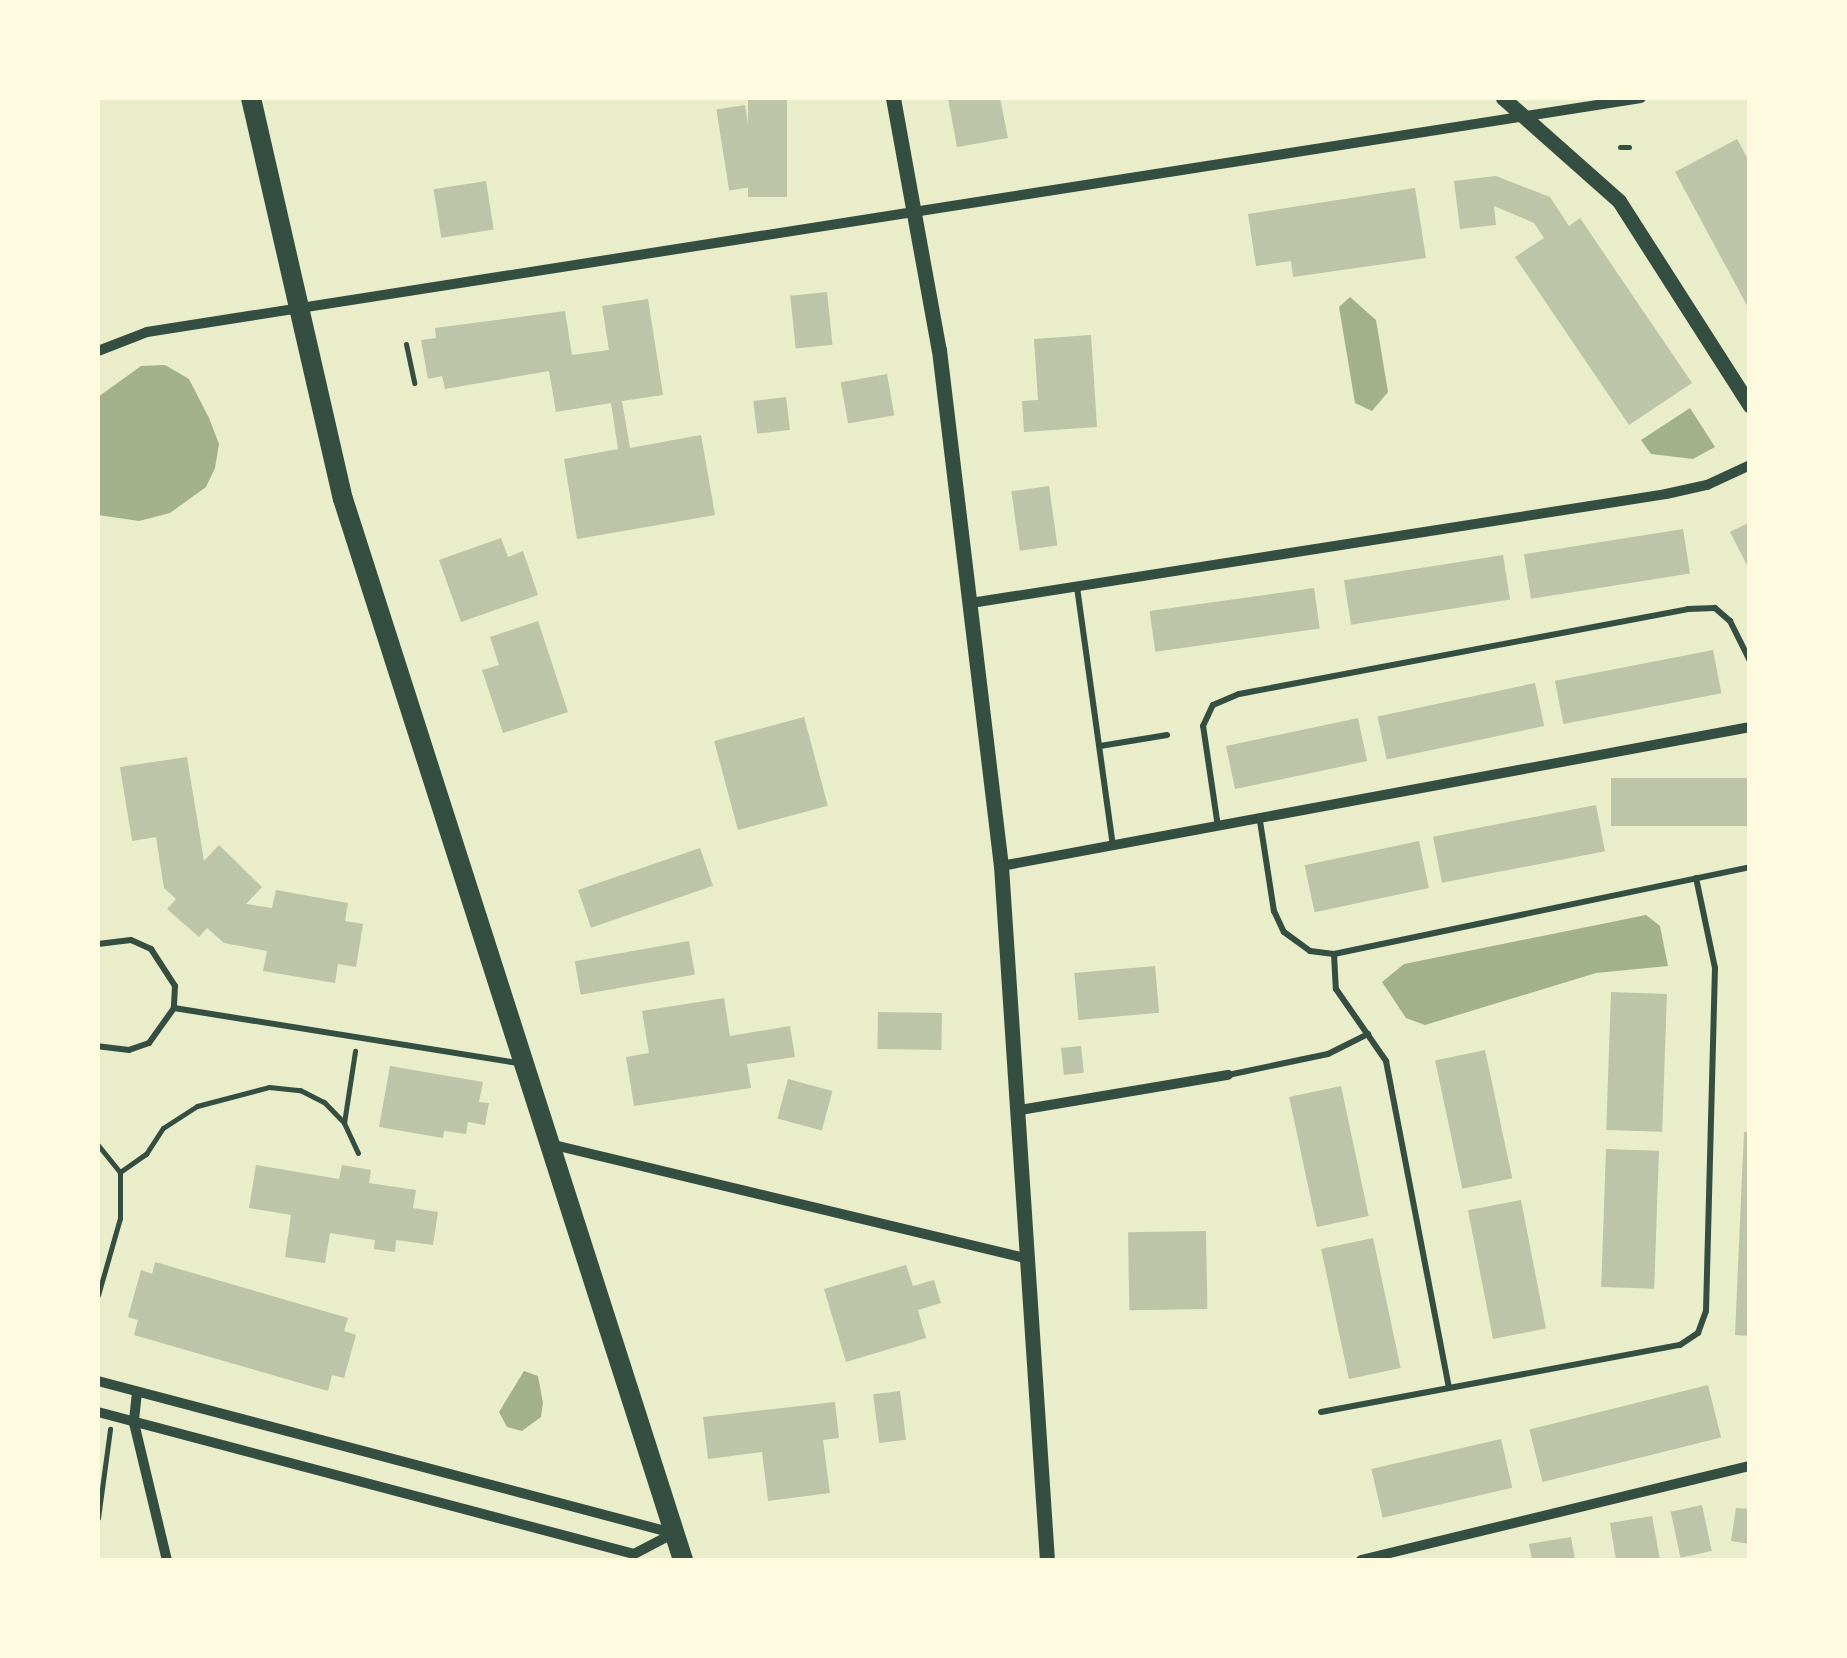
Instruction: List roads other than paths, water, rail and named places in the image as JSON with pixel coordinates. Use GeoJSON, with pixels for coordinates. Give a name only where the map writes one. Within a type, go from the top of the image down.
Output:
{"type":"FeatureCollection","features":[{"type":"Feature","properties":{"kind":"main road"},"geometry":{"type":"LineString","coordinates":[[251,98],[339,484],[529,1065],[683,1560]]}},
{"type":"Feature","properties":{"kind":"street"},"geometry":{"type":"LineString","coordinates":[[893,98],[915,210],[971,604],[1000,866],[1031,1259],[1048,1560]]}},
{"type":"Feature","properties":{"kind":"street"},"geometry":{"type":"LineString","coordinates":[[1503,98],[1596,175],[1640,229],[1750,406]]}},
{"type":"Feature","properties":{"kind":"street"},"geometry":{"type":"LineString","coordinates":[[98,351],[147,332],[298,312],[915,210],[1642,98]]}},
{"type":"Feature","properties":{"kind":"street"},"geometry":{"type":"LineString","coordinates":[[971,604],[1666,494],[1707,486],[1750,465]]}},
{"type":"Feature","properties":{"kind":"street"},"geometry":{"type":"LineString","coordinates":[[1000,866],[1260,821],[1750,727]]}},
{"type":"Feature","properties":{"kind":"street"},"geometry":{"type":"LineString","coordinates":[[1020,1110],[1228,1074]]}},
{"type":"Feature","properties":{"kind":"street"},"geometry":{"type":"LineString","coordinates":[[554,1146],[1031,1259]]}},
{"type":"Feature","properties":{"kind":"street"},"geometry":{"type":"LineString","coordinates":[[98,1381],[674,1533]]}},
{"type":"Feature","properties":{"kind":"street"},"geometry":{"type":"LineString","coordinates":[[137,1392],[134,1423],[167,1560]]}},
{"type":"Feature","properties":{"kind":"street"},"geometry":{"type":"LineString","coordinates":[[98,1412],[634,1554],[674,1533]]}},
{"type":"Feature","properties":{"kind":"street"},"geometry":{"type":"LineString","coordinates":[[1361,1560],[1750,1466]]}},
{"type":"Feature","properties":{"kind":"lane"},"geometry":{"type":"LineString","coordinates":[[1078,586],[1114,846]]}},
{"type":"Feature","properties":{"kind":"lane"},"geometry":{"type":"LineString","coordinates":[[1218,828],[1203,726],[1213,705],[1239,694],[1688,608],[1714,608],[1730,621],[1750,661]]}},
{"type":"Feature","properties":{"kind":"lane"},"geometry":{"type":"LineString","coordinates":[[1100,746],[1167,735]]}},
{"type":"Feature","properties":{"kind":"lane"},"geometry":{"type":"LineString","coordinates":[[1260,821],[1274,911],[1284,932],[1310,951],[1334,954],[1750,867]]}},
{"type":"Feature","properties":{"kind":"lane"},"geometry":{"type":"LineString","coordinates":[[1320,1412],[1680,1345],[1698,1333],[1706,1312],[1714,968],[1696,878]]}},
{"type":"Feature","properties":{"kind":"lane"},"geometry":{"type":"LineString","coordinates":[[98,944],[131,940],[152,948],[175,986],[174,1008],[149,1042],[129,1050],[98,1046]]}},
{"type":"Feature","properties":{"kind":"lane"},"geometry":{"type":"LineString","coordinates":[[1334,954],[1336,990],[1386,1061],[1449,1387]]}},
{"type":"Feature","properties":{"kind":"lane"},"geometry":{"type":"LineString","coordinates":[[174,1008],[529,1065]]}},
{"type":"Feature","properties":{"kind":"lane"},"geometry":{"type":"LineString","coordinates":[[1228,1074],[1328,1054],[1368,1034]]}}]}
